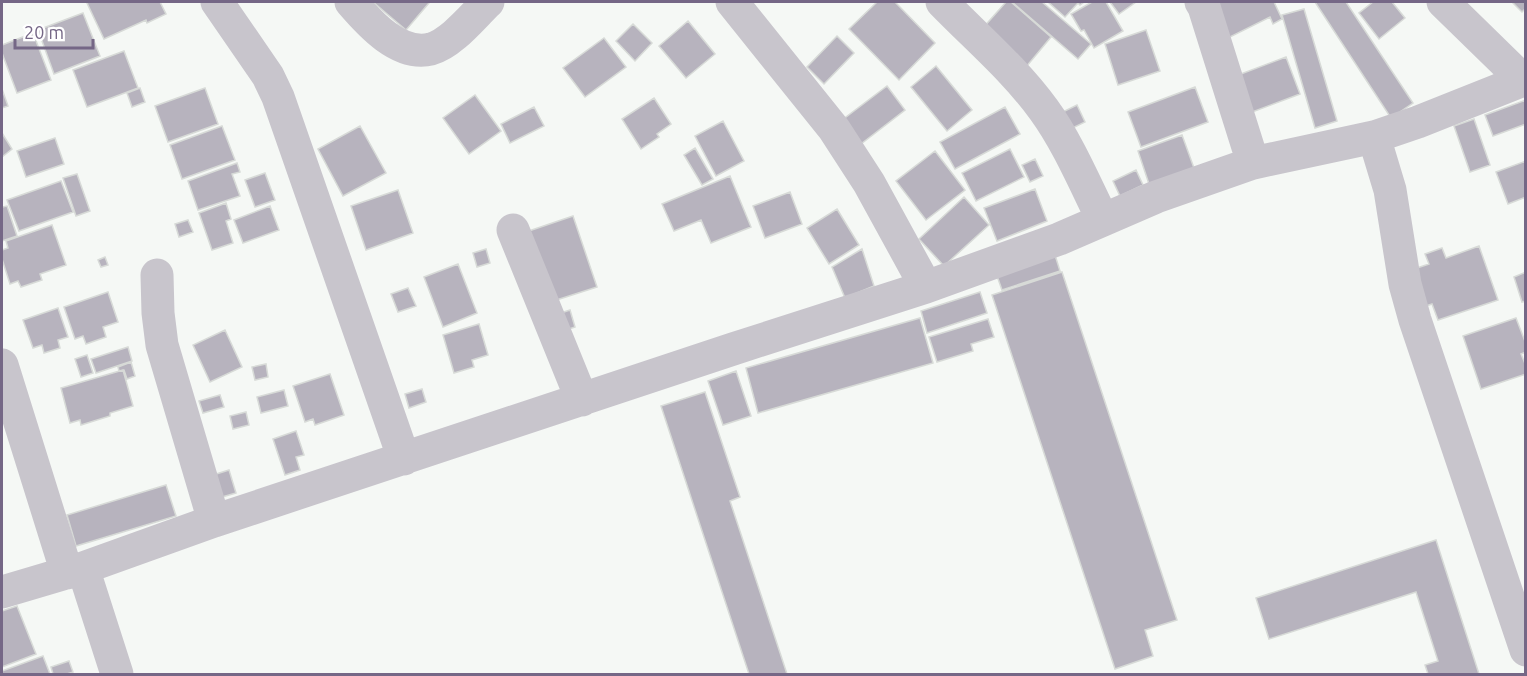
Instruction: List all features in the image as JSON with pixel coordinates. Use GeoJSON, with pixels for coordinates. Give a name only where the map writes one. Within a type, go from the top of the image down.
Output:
{"type":"FeatureCollection","features":[{"type":"Feature","properties":{"kind":"street"},"geometry":{"type":"LineString","coordinates":[[216,2],[268,76],[278,97],[404,459]]}},
{"type":"Feature","properties":{"kind":"street"},"geometry":{"type":"LineString","coordinates":[[351,2],[389,39],[414,50],[432,49],[456,34],[488,2]]}},
{"type":"Feature","properties":{"kind":"street"},"geometry":{"type":"LineString","coordinates":[[732,2],[834,129],[869,183],[926,287]]}},
{"type":"Feature","properties":{"kind":"street"},"geometry":{"type":"LineString","coordinates":[[942,2],[1026,88],[1045,111],[1103,220]]}},
{"type":"Feature","properties":{"kind":"street"},"geometry":{"type":"LineString","coordinates":[[1201,2],[1253,163]]}},
{"type":"Feature","properties":{"kind":"street"},"geometry":{"type":"LineString","coordinates":[[2,592],[75,570],[214,521],[926,287],[1103,220],[1156,197],[1253,163],[1374,137],[1524,80],[1443,2]]}},
{"type":"Feature","properties":{"kind":"street"},"geometry":{"type":"LineString","coordinates":[[1374,137],[1390,190],[1405,284],[1414,320],[1526,650]]}},
{"type":"Feature","properties":{"kind":"street"},"geometry":{"type":"LineString","coordinates":[[513,231],[582,400]]}},
{"type":"Feature","properties":{"kind":"street"},"geometry":{"type":"LineString","coordinates":[[158,275],[158,313],[162,345],[214,521]]}},
{"type":"Feature","properties":{"kind":"street"},"geometry":{"type":"LineString","coordinates":[[2,365],[75,570],[117,675]]}},
{"type":"Feature","properties":{"kind":"building"},"geometry":{"type":"Polygon","coordinates":[[[160,2],[166,14],[147,23],[146,20],[104,39],[87,3],[160,2]]]}},
{"type":"Feature","properties":{"kind":"building"},"geometry":{"type":"Polygon","coordinates":[[[373,2],[427,2],[429,3],[406,30],[373,2]]]}},
{"type":"Feature","properties":{"kind":"building"},"geometry":{"type":"Polygon","coordinates":[[[877,2],[895,2],[935,43],[899,80],[849,29],[877,2]]]}},
{"type":"Feature","properties":{"kind":"building"},"geometry":{"type":"Polygon","coordinates":[[[1006,2],[1011,2],[1051,37],[1026,67],[982,29],[1006,2]]]}},
{"type":"Feature","properties":{"kind":"building"},"geometry":{"type":"Polygon","coordinates":[[[1012,2],[1042,2],[1091,44],[1078,59],[1012,2]]]}},
{"type":"Feature","properties":{"kind":"building"},"geometry":{"type":"Polygon","coordinates":[[[1048,2],[1084,2],[1080,5],[1078,3],[1065,17],[1048,2]]]}},
{"type":"Feature","properties":{"kind":"building"},"geometry":{"type":"Polygon","coordinates":[[[1092,2],[1106,2],[1123,31],[1094,48],[1084,30],[1081,31],[1071,14],[1092,2]]]}},
{"type":"Feature","properties":{"kind":"building"},"geometry":{"type":"Polygon","coordinates":[[[1110,2],[1136,2],[1119,14],[1110,2]]]}},
{"type":"Feature","properties":{"kind":"building"},"geometry":{"type":"Polygon","coordinates":[[[1213,2],[1274,2],[1282,19],[1273,24],[1270,17],[1222,41],[1213,2]]]}},
{"type":"Feature","properties":{"kind":"building"},"geometry":{"type":"Polygon","coordinates":[[[1315,2],[1346,2],[1413,103],[1391,118],[1315,2]]]}},
{"type":"Feature","properties":{"kind":"building"},"geometry":{"type":"Polygon","coordinates":[[[1373,2],[1392,2],[1405,18],[1379,39],[1359,13],[1373,2]]]}},
{"type":"Feature","properties":{"kind":"building"},"geometry":{"type":"Polygon","coordinates":[[[1512,2],[1526,2],[1526,8],[1522,12],[1512,2]]]}},
{"type":"Feature","properties":{"kind":"building"},"geometry":{"type":"Polygon","coordinates":[[[1304,9],[1337,121],[1315,128],[1282,15],[1304,9]]]}},
{"type":"Feature","properties":{"kind":"building"},"geometry":{"type":"Polygon","coordinates":[[[83,13],[100,56],[54,74],[38,30],[83,13]]]}},
{"type":"Feature","properties":{"kind":"building"},"geometry":{"type":"Polygon","coordinates":[[[688,21],[715,54],[686,78],[659,46],[688,21]]]}},
{"type":"Feature","properties":{"kind":"building"},"geometry":{"type":"Polygon","coordinates":[[[633,24],[652,43],[635,61],[616,41],[633,24]]]}},
{"type":"Feature","properties":{"kind":"building"},"geometry":{"type":"Polygon","coordinates":[[[1146,30],[1160,71],[1118,85],[1105,44],[1146,30]]]}},
{"type":"Feature","properties":{"kind":"building"},"geometry":{"type":"Polygon","coordinates":[[[33,33],[51,80],[17,93],[2,53],[2,45],[33,33]]]}},
{"type":"Feature","properties":{"kind":"building"},"geometry":{"type":"Polygon","coordinates":[[[837,36],[854,53],[824,84],[807,67],[837,36]]]}},
{"type":"Feature","properties":{"kind":"building"},"geometry":{"type":"Polygon","coordinates":[[[604,38],[626,67],[585,97],[563,68],[604,38]]]}},
{"type":"Feature","properties":{"kind":"building"},"geometry":{"type":"Polygon","coordinates":[[[124,51],[138,88],[87,107],[73,70],[124,51]]]}},
{"type":"Feature","properties":{"kind":"building"},"geometry":{"type":"Polygon","coordinates":[[[1286,57],[1300,94],[1239,117],[1225,80],[1286,57]]]}},
{"type":"Feature","properties":{"kind":"building"},"geometry":{"type":"Polygon","coordinates":[[[936,66],[972,110],[947,131],[911,87],[936,66]]]}},
{"type":"Feature","properties":{"kind":"building"},"geometry":{"type":"Polygon","coordinates":[[[887,86],[905,110],[844,157],[825,133],[887,86]]]}},
{"type":"Feature","properties":{"kind":"building"},"geometry":{"type":"Polygon","coordinates":[[[1195,87],[1208,122],[1141,147],[1128,112],[1195,87]]]}},
{"type":"Feature","properties":{"kind":"building"},"geometry":{"type":"Polygon","coordinates":[[[140,88],[145,102],[132,107],[127,93],[140,88]]]}},
{"type":"Feature","properties":{"kind":"building"},"geometry":{"type":"Polygon","coordinates":[[[205,88],[218,124],[168,142],[155,106],[205,88]]]}},
{"type":"Feature","properties":{"kind":"building"},"geometry":{"type":"Polygon","coordinates":[[[2,89],[8,106],[2,108],[2,89]]]}},
{"type":"Feature","properties":{"kind":"building"},"geometry":{"type":"Polygon","coordinates":[[[475,95],[501,131],[469,154],[443,118],[475,95]]]}},
{"type":"Feature","properties":{"kind":"building"},"geometry":{"type":"Polygon","coordinates":[[[654,98],[671,124],[657,134],[659,137],[641,149],[622,119],[654,98]]]}},
{"type":"Feature","properties":{"kind":"building"},"geometry":{"type":"Polygon","coordinates":[[[1526,100],[1526,124],[1493,136],[1485,115],[1526,100]]]}},
{"type":"Feature","properties":{"kind":"building"},"geometry":{"type":"Polygon","coordinates":[[[1077,105],[1085,122],[1050,139],[1042,122],[1077,105]]]}},
{"type":"Feature","properties":{"kind":"building"},"geometry":{"type":"Polygon","coordinates":[[[534,107],[544,126],[510,143],[501,124],[534,107]]]}},
{"type":"Feature","properties":{"kind":"building"},"geometry":{"type":"Polygon","coordinates":[[[1005,107],[1020,134],[955,169],[940,142],[1005,107]]]}},
{"type":"Feature","properties":{"kind":"building"},"geometry":{"type":"Polygon","coordinates":[[[1474,119],[1490,165],[1470,172],[1454,126],[1474,119]]]}},
{"type":"Feature","properties":{"kind":"building"},"geometry":{"type":"Polygon","coordinates":[[[723,121],[744,161],[716,176],[695,136],[723,121]]]}},
{"type":"Feature","properties":{"kind":"building"},"geometry":{"type":"Polygon","coordinates":[[[222,126],[235,160],[182,179],[170,145],[222,126]]]}},
{"type":"Feature","properties":{"kind":"building"},"geometry":{"type":"Polygon","coordinates":[[[360,126],[386,173],[343,196],[318,149],[360,126]]]}},
{"type":"Feature","properties":{"kind":"building"},"geometry":{"type":"Polygon","coordinates":[[[2,133],[12,149],[2,157],[2,133]]]}},
{"type":"Feature","properties":{"kind":"building"},"geometry":{"type":"Polygon","coordinates":[[[1182,135],[1194,168],[1149,184],[1138,151],[1182,135]]]}},
{"type":"Feature","properties":{"kind":"building"},"geometry":{"type":"Polygon","coordinates":[[[55,138],[64,164],[26,177],[17,151],[55,138]]]}},
{"type":"Feature","properties":{"kind":"building"},"geometry":{"type":"Polygon","coordinates":[[[695,148],[713,179],[702,185],[684,155],[695,148]]]}},
{"type":"Feature","properties":{"kind":"building"},"geometry":{"type":"Polygon","coordinates":[[[1010,149],[1024,177],[976,201],[962,173],[1010,149]]]}},
{"type":"Feature","properties":{"kind":"building"},"geometry":{"type":"Polygon","coordinates":[[[935,151],[965,190],[926,220],[896,181],[935,151]]]}},
{"type":"Feature","properties":{"kind":"building"},"geometry":{"type":"Polygon","coordinates":[[[1035,159],[1043,176],[1030,182],[1022,165],[1035,159]]]}},
{"type":"Feature","properties":{"kind":"building"},"geometry":{"type":"Polygon","coordinates":[[[1526,161],[1526,197],[1508,204],[1496,172],[1526,161]]]}},
{"type":"Feature","properties":{"kind":"building"},"geometry":{"type":"Polygon","coordinates":[[[237,163],[240,172],[232,174],[240,196],[198,210],[188,181],[237,163]]]}},
{"type":"Feature","properties":{"kind":"building"},"geometry":{"type":"Polygon","coordinates":[[[1136,170],[1143,185],[1120,196],[1113,181],[1136,170]]]}},
{"type":"Feature","properties":{"kind":"building"},"geometry":{"type":"Polygon","coordinates":[[[265,173],[275,200],[255,207],[245,180],[265,173]]]}},
{"type":"Feature","properties":{"kind":"building"},"geometry":{"type":"Polygon","coordinates":[[[77,174],[90,211],[76,216],[63,178],[77,174]]]}},
{"type":"Feature","properties":{"kind":"building"},"geometry":{"type":"Polygon","coordinates":[[[730,176],[751,227],[711,243],[701,220],[674,231],[662,204],[730,176]]]}},
{"type":"Feature","properties":{"kind":"building"},"geometry":{"type":"Polygon","coordinates":[[[61,181],[73,212],[19,231],[7,200],[61,181]]]}},
{"type":"Feature","properties":{"kind":"building"},"geometry":{"type":"Polygon","coordinates":[[[1035,189],[1047,221],[997,241],[984,208],[1035,189]]]}},
{"type":"Feature","properties":{"kind":"building"},"geometry":{"type":"Polygon","coordinates":[[[398,190],[413,233],[366,250],[351,206],[398,190]]]}},
{"type":"Feature","properties":{"kind":"building"},"geometry":{"type":"Polygon","coordinates":[[[790,192],[802,224],[765,238],[753,206],[790,192]]]}},
{"type":"Feature","properties":{"kind":"building"},"geometry":{"type":"Polygon","coordinates":[[[964,197],[989,225],[944,266],[919,239],[964,197]]]}},
{"type":"Feature","properties":{"kind":"building"},"geometry":{"type":"Polygon","coordinates":[[[226,203],[231,219],[226,221],[233,243],[212,250],[199,213],[226,203]]]}},
{"type":"Feature","properties":{"kind":"building"},"geometry":{"type":"Polygon","coordinates":[[[7,206],[17,236],[2,241],[2,207],[7,206]]]}},
{"type":"Feature","properties":{"kind":"building"},"geometry":{"type":"Polygon","coordinates":[[[270,206],[279,230],[243,243],[234,220],[270,206]]]}},
{"type":"Feature","properties":{"kind":"building"},"geometry":{"type":"Polygon","coordinates":[[[837,209],[859,245],[829,264],[807,228],[837,209]]]}},
{"type":"Feature","properties":{"kind":"building"},"geometry":{"type":"Polygon","coordinates":[[[573,216],[597,287],[544,304],[520,234],[573,216]]]}},
{"type":"Feature","properties":{"kind":"building"},"geometry":{"type":"Polygon","coordinates":[[[188,220],[193,232],[179,237],[175,224],[188,220]]]}},
{"type":"Feature","properties":{"kind":"building"},"geometry":{"type":"Polygon","coordinates":[[[52,225],[66,265],[40,274],[42,280],[21,287],[18,281],[10,284],[2,259],[2,250],[8,248],[6,241],[52,225]]]}},
{"type":"Feature","properties":{"kind":"building"},"geometry":{"type":"Polygon","coordinates":[[[1479,246],[1498,300],[1438,320],[1432,304],[1417,309],[1405,272],[1429,264],[1425,254],[1442,248],[1446,258],[1479,246]]]}},
{"type":"Feature","properties":{"kind":"building"},"geometry":{"type":"Polygon","coordinates":[[[486,249],[490,263],[477,267],[473,253],[486,249]]]}},
{"type":"Feature","properties":{"kind":"building"},"geometry":{"type":"Polygon","coordinates":[[[862,249],[874,286],[845,298],[832,267],[862,249]]]}},
{"type":"Feature","properties":{"kind":"building"},"geometry":{"type":"Polygon","coordinates":[[[1055,255],[1060,271],[1002,290],[996,273],[1055,255]]]}},
{"type":"Feature","properties":{"kind":"building"},"geometry":{"type":"Polygon","coordinates":[[[105,257],[108,265],[101,267],[98,260],[105,257]]]}},
{"type":"Feature","properties":{"kind":"building"},"geometry":{"type":"Polygon","coordinates":[[[458,264],[477,313],[443,327],[424,277],[458,264]]]}},
{"type":"Feature","properties":{"kind":"building"},"geometry":{"type":"Polygon","coordinates":[[[1062,272],[1177,620],[1145,630],[1153,656],[1115,669],[992,295],[1062,272]]]}},
{"type":"Feature","properties":{"kind":"building"},"geometry":{"type":"Polygon","coordinates":[[[1526,272],[1526,301],[1522,302],[1514,277],[1526,272]]]}},
{"type":"Feature","properties":{"kind":"building"},"geometry":{"type":"Polygon","coordinates":[[[408,288],[416,306],[398,312],[391,294],[408,288]]]}},
{"type":"Feature","properties":{"kind":"building"},"geometry":{"type":"Polygon","coordinates":[[[108,292],[118,322],[103,327],[106,337],[86,344],[83,336],[75,339],[64,307],[108,292]]]}},
{"type":"Feature","properties":{"kind":"building"},"geometry":{"type":"Polygon","coordinates":[[[980,292],[987,313],[927,333],[921,311],[980,292]]]}},
{"type":"Feature","properties":{"kind":"building"},"geometry":{"type":"Polygon","coordinates":[[[58,308],[68,337],[58,340],[60,348],[44,353],[42,345],[33,348],[23,320],[58,308]]]}},
{"type":"Feature","properties":{"kind":"building"},"geometry":{"type":"Polygon","coordinates":[[[570,310],[575,327],[548,336],[543,319],[570,310]]]}},
{"type":"Feature","properties":{"kind":"building"},"geometry":{"type":"Polygon","coordinates":[[[920,318],[933,363],[758,413],[746,368],[920,318]]]}},
{"type":"Feature","properties":{"kind":"building"},"geometry":{"type":"Polygon","coordinates":[[[1516,318],[1526,344],[1526,352],[1521,354],[1526,366],[1526,374],[1481,389],[1463,336],[1516,318]]]}},
{"type":"Feature","properties":{"kind":"building"},"geometry":{"type":"Polygon","coordinates":[[[988,319],[994,337],[971,344],[973,351],[937,362],[929,337],[988,319]]]}},
{"type":"Feature","properties":{"kind":"building"},"geometry":{"type":"Polygon","coordinates":[[[479,324],[488,355],[472,360],[474,367],[454,373],[443,335],[479,324]]]}},
{"type":"Feature","properties":{"kind":"building"},"geometry":{"type":"Polygon","coordinates":[[[225,330],[242,367],[210,382],[193,345],[225,330]]]}},
{"type":"Feature","properties":{"kind":"building"},"geometry":{"type":"Polygon","coordinates":[[[128,347],[132,361],[96,373],[91,359],[128,347]]]}},
{"type":"Feature","properties":{"kind":"building"},"geometry":{"type":"Polygon","coordinates":[[[87,355],[93,373],[81,377],[75,359],[87,355]]]}},
{"type":"Feature","properties":{"kind":"building"},"geometry":{"type":"Polygon","coordinates":[[[131,362],[135,376],[127,379],[124,370],[119,371],[118,367],[131,362]]]}},
{"type":"Feature","properties":{"kind":"building"},"geometry":{"type":"Polygon","coordinates":[[[266,364],[268,377],[255,380],[252,367],[266,364]]]}},
{"type":"Feature","properties":{"kind":"building"},"geometry":{"type":"Polygon","coordinates":[[[123,370],[133,406],[81,425],[80,420],[70,423],[61,388],[123,370]]]}},
{"type":"Feature","properties":{"kind":"building"},"geometry":{"type":"Polygon","coordinates":[[[736,371],[751,416],[723,425],[708,381],[736,371]]]}},
{"type":"Feature","properties":{"kind":"building"},"geometry":{"type":"Polygon","coordinates":[[[330,374],[344,415],[315,425],[313,419],[305,422],[293,386],[330,374]]]}},
{"type":"Feature","properties":{"kind":"building"},"geometry":{"type":"Polygon","coordinates":[[[422,389],[426,402],[409,408],[405,394],[422,389]]]}},
{"type":"Feature","properties":{"kind":"building"},"geometry":{"type":"Polygon","coordinates":[[[284,390],[288,406],[261,413],[257,397],[284,390]]]}},
{"type":"Feature","properties":{"kind":"building"},"geometry":{"type":"Polygon","coordinates":[[[705,392],[740,497],[730,501],[787,674],[749,674],[661,406],[705,392]]]}},
{"type":"Feature","properties":{"kind":"building"},"geometry":{"type":"Polygon","coordinates":[[[220,395],[224,407],[203,413],[199,401],[220,395]]]}},
{"type":"Feature","properties":{"kind":"building"},"geometry":{"type":"Polygon","coordinates":[[[246,412],[249,425],[233,429],[230,416],[246,412]]]}},
{"type":"Feature","properties":{"kind":"building"},"geometry":{"type":"Polygon","coordinates":[[[296,431],[304,455],[296,457],[300,470],[285,475],[273,439],[296,431]]]}},
{"type":"Feature","properties":{"kind":"building"},"geometry":{"type":"Polygon","coordinates":[[[229,470],[236,493],[201,503],[194,481],[229,470]]]}},
{"type":"Feature","properties":{"kind":"building"},"geometry":{"type":"Polygon","coordinates":[[[166,485],[176,516],[76,546],[67,515],[166,485]]]}},
{"type":"Feature","properties":{"kind":"building"},"geometry":{"type":"Polygon","coordinates":[[[1436,540],[1479,674],[1428,674],[1425,665],[1438,661],[1416,592],[1269,639],[1256,598],[1436,540]]]}},
{"type":"Feature","properties":{"kind":"building"},"geometry":{"type":"Polygon","coordinates":[[[17,606],[36,654],[2,667],[2,611],[17,606]]]}},
{"type":"Feature","properties":{"kind":"building"},"geometry":{"type":"Polygon","coordinates":[[[43,656],[50,674],[2,674],[2,671],[43,656]]]}},
{"type":"Feature","properties":{"kind":"building"},"geometry":{"type":"Polygon","coordinates":[[[69,661],[73,672],[53,674],[51,667],[69,661]]]}}]}
